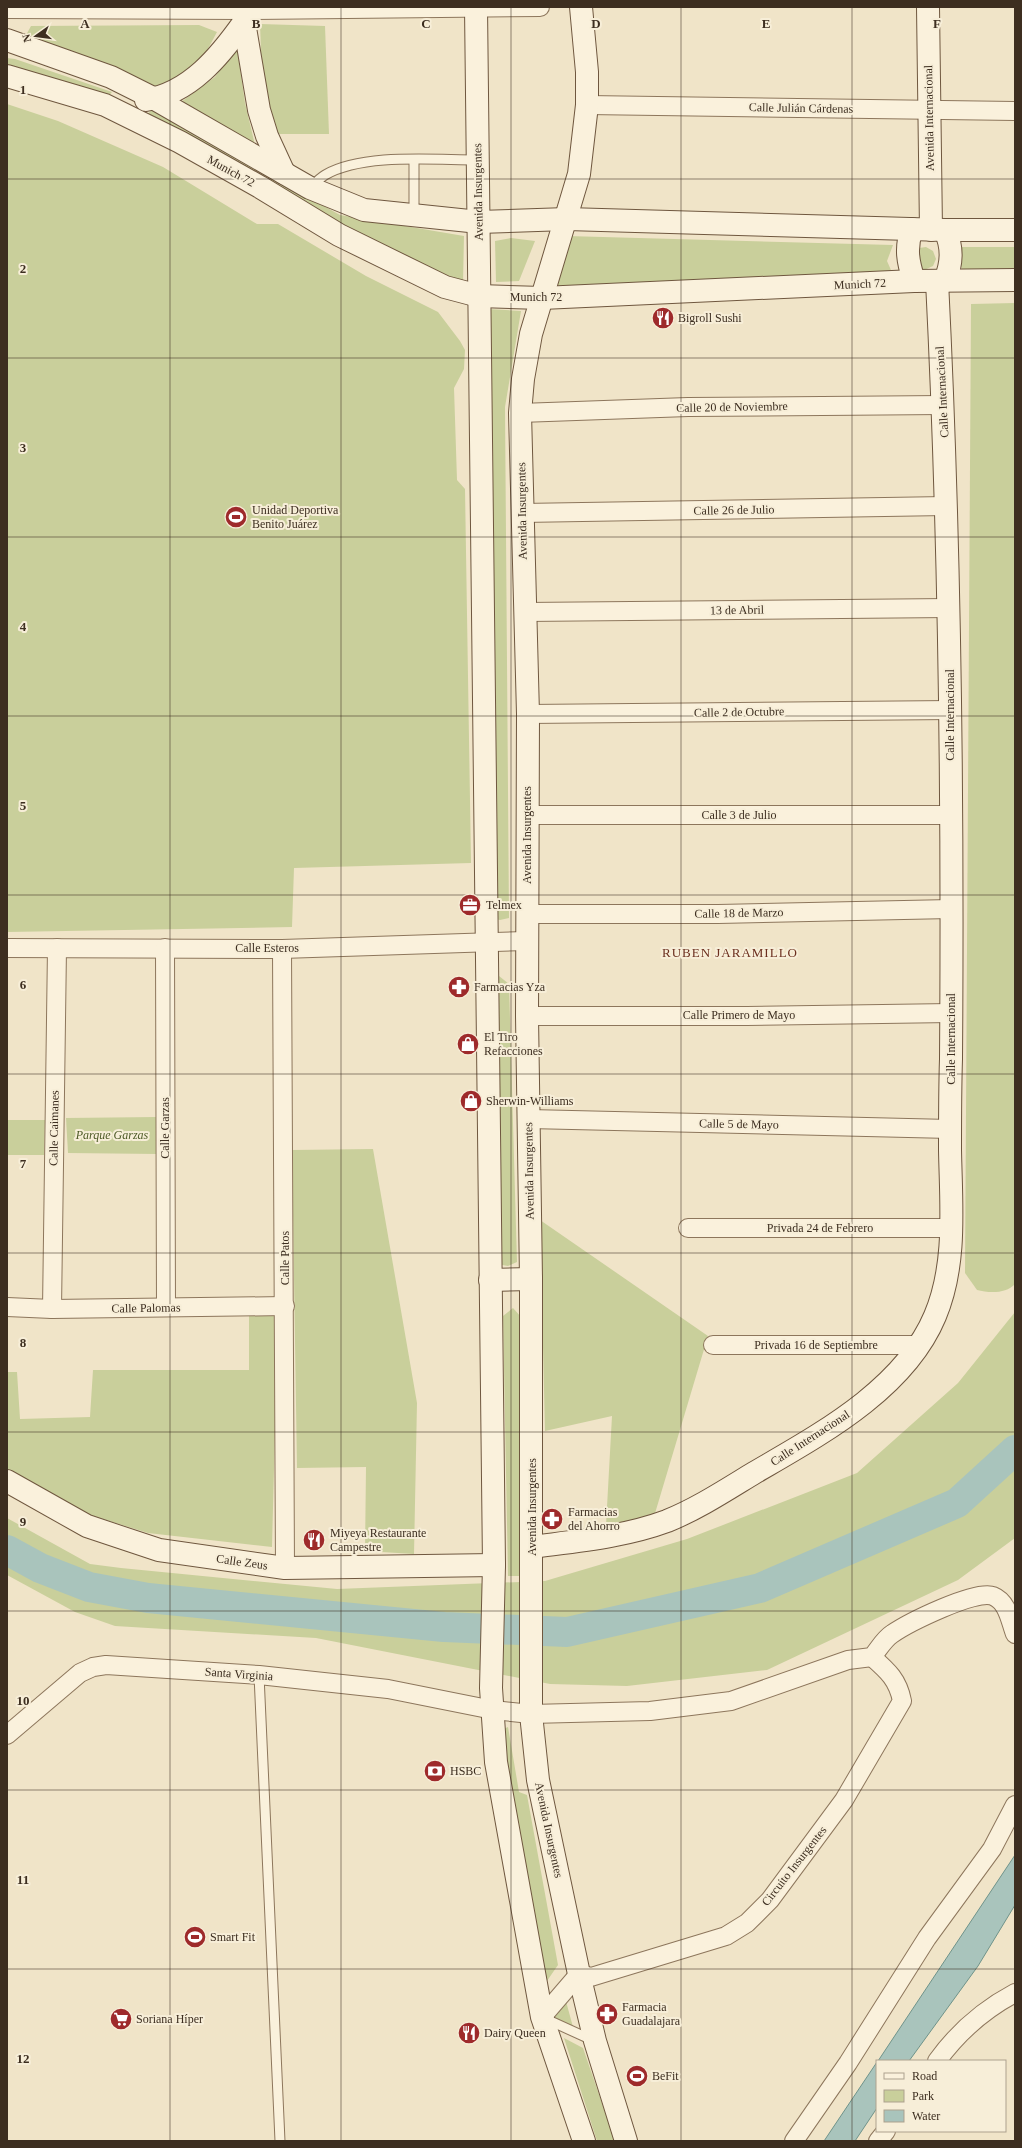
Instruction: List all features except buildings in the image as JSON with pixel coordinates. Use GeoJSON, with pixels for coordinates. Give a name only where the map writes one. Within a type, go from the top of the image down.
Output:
{"type":"FeatureCollection","features":[{"type":"Feature","properties":{"kind":"main road","name":"Avenida Insurgentes"},"geometry":{"type":"LineString","coordinates":[[476,7],[494,1565],[492,1699],[496,1762],[542,2017],[584,2141]]}},
{"type":"Feature","properties":{"kind":"main road","name":"Avenida Insurgentes"},"geometry":{"type":"LineString","coordinates":[[581,7],[587,72],[587,105],[579,174],[527,352],[520,413],[528,714],[526,941],[531,1279],[531,1714],[538,1780],[579,1974],[595,2041],[626,2141]]}},
{"type":"Feature","properties":{"kind":"main road","name":"Avenida Internacional"},"geometry":{"type":"LineString","coordinates":[[928,7],[929,230]]}},
{"type":"Feature","properties":{"kind":"main road"},"geometry":{"type":"LineString","coordinates":[[155,99],[177,91],[198,76],[228,44],[244,13]]}},
{"type":"Feature","properties":{"kind":"main road"},"geometry":{"type":"LineString","coordinates":[[244,13],[259,110],[267,136],[284,173]]}},
{"type":"Feature","properties":{"kind":"main road","name":"Munich 72"},"geometry":{"type":"LineString","coordinates":[[7,40],[111,77],[155,99],[310,188],[364,210],[414,217],[479,222],[566,219],[929,230],[1015,230]]}},
{"type":"Feature","properties":{"kind":"main road","name":"Munich 72"},"geometry":{"type":"LineString","coordinates":[[7,76],[104,105],[180,142],[260,187],[340,235],[445,287],[479,296],[542,298],[914,281],[1015,280]]}},
{"type":"Feature","properties":{"kind":"main road","name":"Munich 72"},"geometry":{"type":"LineString","coordinates":[[104,105],[155,99]]}},
{"type":"Feature","properties":{"kind":"main road"},"geometry":{"type":"LineString","coordinates":[[914,281],[907,254],[907,243],[929,230],[949,240],[951,255],[950,267],[941,281]]}},
{"type":"Feature","properties":{"kind":"main road","name":"Calle Internacional"},"geometry":{"type":"LineString","coordinates":[[532,1547],[611,1537],[675,1517],[721,1492],[827,1430],[860,1405],[892,1377],[919,1345],[935,1316],[946,1279],[952,1228],[950,1130],[951,710],[941,281]]}},
{"type":"Feature","properties":{"kind":"main road"},"geometry":{"type":"LineString","coordinates":[[490,1280],[531,1279]]}},
{"type":"Feature","properties":{"kind":"main road","name":"Calle Zeus"},"geometry":{"type":"LineString","coordinates":[[7,1481],[87,1526],[159,1550],[285,1568],[494,1565]]}},
{"type":"Feature","properties":{"kind":"street"},"geometry":{"type":"LineString","coordinates":[[7,9],[244,13],[476,7],[540,7]]}},
{"type":"Feature","properties":{"kind":"street","name":"Calle Julián Cárdenas"},"geometry":{"type":"LineString","coordinates":[[587,105],[1015,111]]}},
{"type":"Feature","properties":{"kind":"street","name":"Calle 20 de Noviembre"},"geometry":{"type":"LineString","coordinates":[[520,413],[688,407],[943,406]]}},
{"type":"Feature","properties":{"kind":"street","name":"Calle 26 de Julio"},"geometry":{"type":"LineString","coordinates":[[522,513],[946,506]]}},
{"type":"Feature","properties":{"kind":"street","name":"13 de Abril"},"geometry":{"type":"LineString","coordinates":[[525,612],[949,608]]}},
{"type":"Feature","properties":{"kind":"street","name":"Calle 2 de Octubre"},"geometry":{"type":"LineString","coordinates":[[528,714],[951,710]]}},
{"type":"Feature","properties":{"kind":"street","name":"Calle 3 de Julio"},"geometry":{"type":"LineString","coordinates":[[528,815],[951,815]]}},
{"type":"Feature","properties":{"kind":"street","name":"Calle 18 de Marzo"},"geometry":{"type":"LineString","coordinates":[[527,914],[718,914],[951,909]]}},
{"type":"Feature","properties":{"kind":"street","name":"Calle Esteros"},"geometry":{"type":"LineString","coordinates":[[7,948],[282,949],[526,941]]}},
{"type":"Feature","properties":{"kind":"street","name":"Calle Caimanes"},"geometry":{"type":"LineString","coordinates":[[52,1309],[57,948]]}},
{"type":"Feature","properties":{"kind":"street","name":"Calle Garzas"},"geometry":{"type":"LineString","coordinates":[[165,948],[166,1307]]}},
{"type":"Feature","properties":{"kind":"street","name":"Calle Patos"},"geometry":{"type":"LineString","coordinates":[[282,949],[285,1306],[285,1568]]}},
{"type":"Feature","properties":{"kind":"street","name":"Calle Primero de Mayo"},"geometry":{"type":"LineString","coordinates":[[527,1016],[747,1016],[951,1013]]}},
{"type":"Feature","properties":{"kind":"street","name":"Calle 5 de Mayo"},"geometry":{"type":"LineString","coordinates":[[529,1119],[950,1130]]}},
{"type":"Feature","properties":{"kind":"street","name":"Privada 24 de Febrero"},"geometry":{"type":"LineString","coordinates":[[688,1228],[952,1228]]}},
{"type":"Feature","properties":{"kind":"street","name":"Calle Palomas"},"geometry":{"type":"LineString","coordinates":[[7,1307],[52,1309],[285,1306]]}},
{"type":"Feature","properties":{"kind":"street","name":"Privada 16 de Septiembre"},"geometry":{"type":"LineString","coordinates":[[713,1345],[919,1345]]}},
{"type":"Feature","properties":{"kind":"street"},"geometry":{"type":"LineString","coordinates":[[492,1699],[531,1714],[650,1711],[731,1701],[848,1660],[872,1657],[891,1635],[922,1617],[979,1595],[993,1596],[1004,1604],[1015,1634]]}},
{"type":"Feature","properties":{"kind":"street","name":"Circuito Insurgentes"},"geometry":{"type":"LineString","coordinates":[[579,1974],[591,1977],[726,1936],[747,1923],[770,1900],[844,1800],[902,1701],[899,1686],[886,1669],[872,1657]]}},
{"type":"Feature","properties":{"kind":"street","name":"Santa Virginia"},"geometry":{"type":"LineString","coordinates":[[7,1736],[80,1674],[93,1667],[106,1665],[259,1675],[492,1699]]}},
{"type":"Feature","properties":{"kind":"street"},"geometry":{"type":"LineString","coordinates":[[794,2141],[848,2063],[927,1938],[992,1849],[1015,1805]]}},
{"type":"Feature","properties":{"kind":"street"},"geometry":{"type":"LineString","coordinates":[[542,2017],[579,1974]]}},
{"type":"Feature","properties":{"kind":"street"},"geometry":{"type":"LineString","coordinates":[[938,2060],[960,2032],[996,2003],[1015,1993]]}},
{"type":"Feature","properties":{"kind":"street"},"geometry":{"type":"LineString","coordinates":[[878,2141],[885,2132]]}},
{"type":"Feature","properties":{"kind":"lane"},"geometry":{"type":"LineString","coordinates":[[414,160],[414,217]]}},
{"type":"Feature","properties":{"kind":"lane"},"geometry":{"type":"LineString","coordinates":[[310,188],[325,175],[354,164],[373,161],[478,160]]}},
{"type":"Feature","properties":{"kind":"lane"},"geometry":{"type":"LineString","coordinates":[[259,1675],[280,2141]]}},
{"type":"Feature","properties":{"kind":"lane"},"geometry":{"type":"LineString","coordinates":[[542,2017],[595,2041]]}},
{"type":"Feature","properties":{"kind":"green space"},"geometry":{"type":"Polygon","coordinates":[[[260,24],[325,26],[329,134],[275,134],[262,79],[260,24]]]}},
{"type":"Feature","properties":{"kind":"green space"},"geometry":{"type":"Polygon","coordinates":[[[199,25],[217,32],[202,60],[183,75],[158,87],[25,37],[31,26],[199,25]]]}},
{"type":"Feature","properties":{"kind":"green space"},"geometry":{"type":"Polygon","coordinates":[[[237,47],[245,103],[255,145],[177,105],[215,77],[237,47]]]}},
{"type":"Feature","properties":{"kind":"green space"},"geometry":{"type":"Polygon","coordinates":[[[7,58],[15,59],[112,92],[105,100],[7,71],[7,58]]]}},
{"type":"Feature","properties":{"kind":"green space","name":"Unidad Deportiva Benito Juárez"},"geometry":{"type":"Polygon","coordinates":[[[7,104],[58,121],[163,167],[257,224],[278,224],[366,276],[438,312],[460,341],[465,350],[464,369],[454,388],[457,480],[465,489],[471,863],[294,868],[292,927],[7,932],[7,104]]]}},
{"type":"Feature","properties":{"kind":"green space"},"geometry":{"type":"Polygon","coordinates":[[[152,110],[340,215],[464,236],[463,283],[366,241],[146,115],[152,110]]]}},
{"type":"Feature","properties":{"kind":"green space"},"geometry":{"type":"Polygon","coordinates":[[[567,236],[893,245],[887,261],[894,277],[551,291],[567,236]]]}},
{"type":"Feature","properties":{"kind":"green space"},"geometry":{"type":"Polygon","coordinates":[[[511,238],[535,241],[519,281],[496,282],[495,241],[511,238]]]}},
{"type":"Feature","properties":{"kind":"green space"},"geometry":{"type":"Polygon","coordinates":[[[926,247],[933,251],[936,259],[933,266],[922,271],[913,253],[919,248],[926,247]]]}},
{"type":"Feature","properties":{"kind":"green space"},"geometry":{"type":"Polygon","coordinates":[[[958,247],[1015,247],[1015,269],[962,270],[958,247]]]}},
{"type":"Feature","properties":{"kind":"green space"},"geometry":{"type":"Polygon","coordinates":[[[1015,303],[1015,1284],[1007,1290],[987,1292],[977,1290],[965,1273],[971,304],[1015,303]]]}},
{"type":"Feature","properties":{"kind":"green space"},"geometry":{"type":"Polygon","coordinates":[[[488,309],[521,311],[505,407],[509,918],[500,920],[490,918],[488,309]]]}},
{"type":"Feature","properties":{"kind":"green space"},"geometry":{"type":"Polygon","coordinates":[[[499,976],[509,984],[517,1262],[508,1266],[497,1264],[499,976]]]}},
{"type":"Feature","properties":{"kind":"green space","name":"Parque Garzas"},"geometry":{"type":"Polygon","coordinates":[[[156,1117],[157,1154],[68,1153],[66,1118],[156,1117]]]}},
{"type":"Feature","properties":{"kind":"green space"},"geometry":{"type":"Polygon","coordinates":[[[7,1120],[45,1120],[44,1155],[7,1155],[7,1120]]]}},
{"type":"Feature","properties":{"kind":"green space"},"geometry":{"type":"Polygon","coordinates":[[[373,1149],[417,1403],[414,1554],[365,1551],[366,1467],[297,1468],[292,1150],[373,1149]]]}},
{"type":"Feature","properties":{"kind":"green space"},"geometry":{"type":"Polygon","coordinates":[[[540,1220],[708,1336],[653,1520],[606,1525],[612,1416],[545,1431],[540,1220]]]}},
{"type":"Feature","properties":{"kind":"green space"},"geometry":{"type":"Polygon","coordinates":[[[513,1308],[521,1317],[522,1576],[508,1576],[503,1316],[513,1308]]]}},
{"type":"Feature","properties":{"kind":"green space"},"geometry":{"type":"Polygon","coordinates":[[[1015,1312],[1015,1538],[958,1580],[767,1670],[627,1686],[550,1684],[316,1638],[115,1626],[75,1612],[7,1575],[7,1518],[90,1564],[121,1568],[337,1589],[545,1581],[687,1539],[857,1473],[958,1383],[1015,1312]]]}},
{"type":"Feature","properties":{"kind":"green space"},"geometry":{"type":"Polygon","coordinates":[[[278,1313],[272,1547],[148,1533],[90,1515],[7,1472],[7,1372],[17,1372],[20,1419],[90,1417],[93,1370],[249,1370],[249,1314],[278,1313]]]}},
{"type":"Feature","properties":{"kind":"green space"},"geometry":{"type":"Polygon","coordinates":[[[508,1727],[519,1792],[527,1795],[558,1965],[540,1991],[499,1731],[508,1727]]]}},
{"type":"Feature","properties":{"kind":"green space"},"geometry":{"type":"Polygon","coordinates":[[[564,1994],[573,2027],[545,2017],[564,1994]]]}},
{"type":"Feature","properties":{"kind":"green space"},"geometry":{"type":"Polygon","coordinates":[[[564,2038],[583,2048],[615,2141],[597,2141],[564,2038]]]}},
{"type":"Feature","properties":{"kind":"water"},"geometry":{"type":"Polygon","coordinates":[[[1015,1855],[1015,1905],[978,1966],[910,2060],[879,2060],[1015,1855]]]}},
{"type":"Feature","properties":{"kind":"water"},"geometry":{"type":"Polygon","coordinates":[[[876,2063],[876,2110],[855,2141],[824,2141],[876,2063]]]}},
{"type":"Feature","properties":{"kind":"waterway"},"geometry":{"type":"LineString","coordinates":[[7,1550],[40,1568],[89,1587],[148,1598],[444,1627],[567,1632],[760,1588],[957,1503],[1015,1450]]}},
{"type":"Feature","properties":{"kind":"place","name":"Bigroll Sushi"},"geometry":{"type":"Point","coordinates":[663,318]}},
{"type":"Feature","properties":{"kind":"place","name":"Unidad Deportiva Benito Juárez"},"geometry":{"type":"Point","coordinates":[236,517]}},
{"type":"Feature","properties":{"kind":"place","name":"Telmex"},"geometry":{"type":"Point","coordinates":[470,905]}},
{"type":"Feature","properties":{"kind":"place","name":"Farmacias Yza"},"geometry":{"type":"Point","coordinates":[459,987]}},
{"type":"Feature","properties":{"kind":"place","name":"El Tiro Refacciones"},"geometry":{"type":"Point","coordinates":[468,1044]}},
{"type":"Feature","properties":{"kind":"place","name":"Sherwin-Williams"},"geometry":{"type":"Point","coordinates":[471,1101]}},
{"type":"Feature","properties":{"kind":"place","name":"Farmacias del Ahorro"},"geometry":{"type":"Point","coordinates":[552,1519]}},
{"type":"Feature","properties":{"kind":"place","name":"Miyeya Restaurante Campestre"},"geometry":{"type":"Point","coordinates":[314,1540]}},
{"type":"Feature","properties":{"kind":"place","name":"HSBC"},"geometry":{"type":"Point","coordinates":[435,1771]}},
{"type":"Feature","properties":{"kind":"place","name":"Smart Fit"},"geometry":{"type":"Point","coordinates":[195,1937]}},
{"type":"Feature","properties":{"kind":"place","name":"Farmacia Guadalajara"},"geometry":{"type":"Point","coordinates":[607,2014]}},
{"type":"Feature","properties":{"kind":"place","name":"Soriana Híper"},"geometry":{"type":"Point","coordinates":[121,2019]}},
{"type":"Feature","properties":{"kind":"place","name":"Dairy Queen"},"geometry":{"type":"Point","coordinates":[469,2033]}},
{"type":"Feature","properties":{"kind":"place","name":"BeFit"},"geometry":{"type":"Point","coordinates":[637,2076]}},
{"type":"Feature","properties":{"kind":"district","name":"RUBEN JARAMILLO"},"geometry":{"type":"Point","coordinates":[730,952]}}]}
